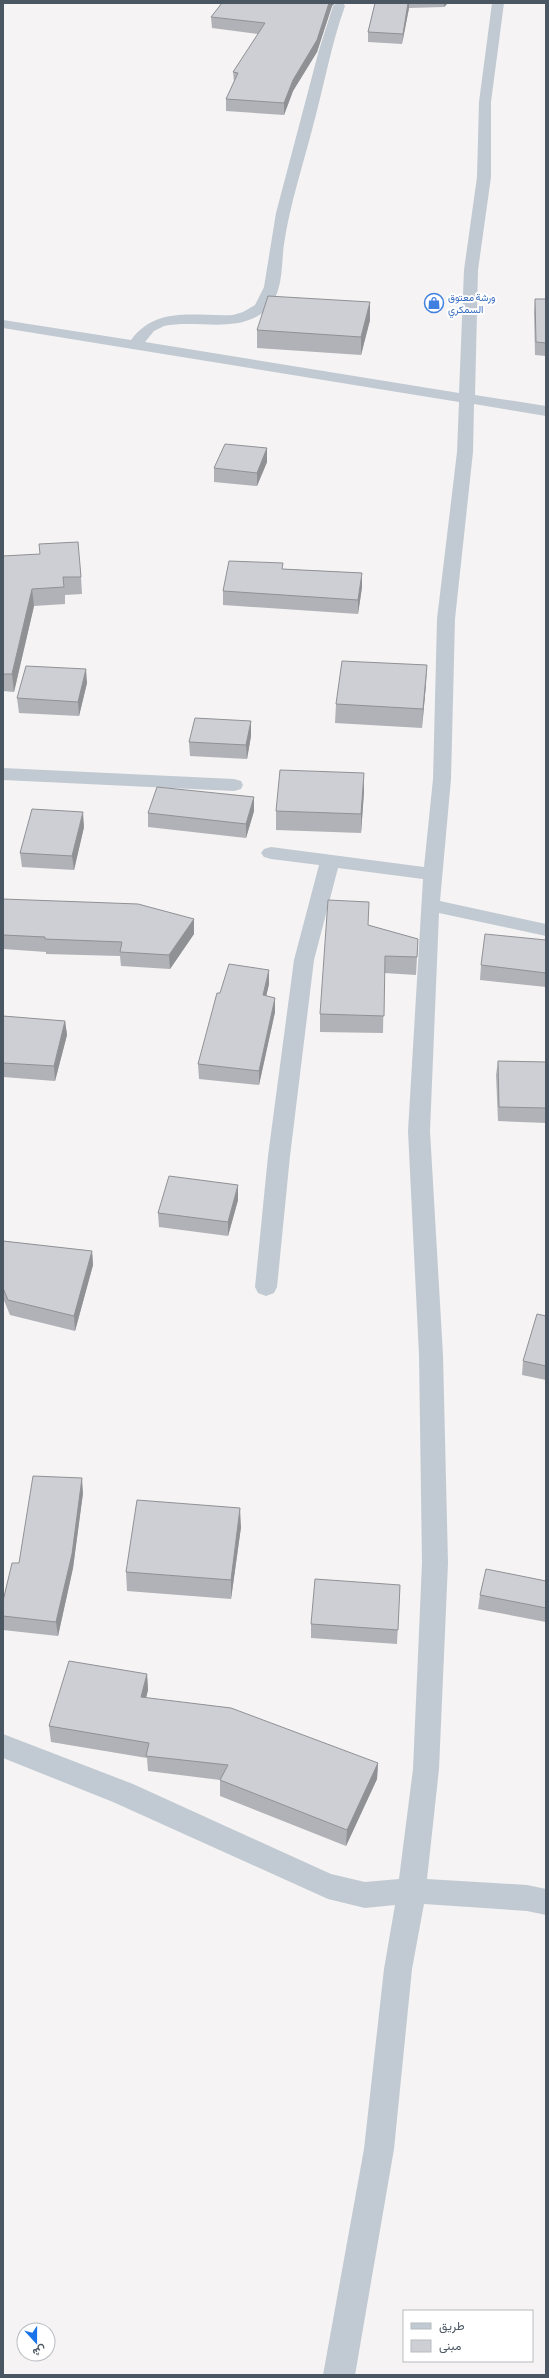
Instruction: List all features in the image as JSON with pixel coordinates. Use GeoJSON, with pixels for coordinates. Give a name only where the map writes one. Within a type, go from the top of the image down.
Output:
{"type":"FeatureCollection","features":[{"type":"Feature","properties":{"kind":"street"},"geometry":{"type":"LineString","coordinates":[[339,2375],[379,2149],[398,1969],[412,1891],[426,1769],[435,1563],[431,1355],[419,1131],[430,905],[442,779],[446,619],[465,452],[471,270],[484,177],[485,102],[490,52],[498,3]]}},
{"type":"Feature","properties":{"kind":"street"},"geometry":{"type":"LineString","coordinates":[[135,345],[149,328],[162,322],[222,321],[236,318],[251,314],[260,308],[269,296],[281,222],[308,123],[327,40],[339,6]]}},
{"type":"Feature","properties":{"kind":"street"},"geometry":{"type":"LineString","coordinates":[[3,324],[546,411]]}},
{"type":"Feature","properties":{"kind":"street"},"geometry":{"type":"LineString","coordinates":[[3,774],[234,785]]}},
{"type":"Feature","properties":{"kind":"street"},"geometry":{"type":"LineString","coordinates":[[271,853],[433,874]]}},
{"type":"Feature","properties":{"kind":"street"},"geometry":{"type":"LineString","coordinates":[[266,1287],[279,1156],[304,960],[330,860]]}},
{"type":"Feature","properties":{"kind":"street"},"geometry":{"type":"LineString","coordinates":[[430,905],[546,930]]}},
{"type":"Feature","properties":{"kind":"street"},"geometry":{"type":"LineString","coordinates":[[3,1746],[123,1793],[328,1886],[365,1895],[412,1891],[527,1898],[546,1902]]}},
{"type":"Feature","properties":{"kind":"building"},"geometry":{"type":"Polygon","coordinates":[[[222,3],[329,3],[317,40],[293,80],[284,103],[226,99],[238,73],[233,72],[265,23],[211,17],[222,3]]]}},
{"type":"Feature","properties":{"kind":"building"},"geometry":{"type":"Polygon","coordinates":[[[375,3],[408,3],[403,34],[368,32],[375,3]]]}},
{"type":"Feature","properties":{"kind":"building"},"geometry":{"type":"Polygon","coordinates":[[[268,296],[370,302],[361,337],[257,330],[268,296]]]}},
{"type":"Feature","properties":{"kind":"building"},"geometry":{"type":"Polygon","coordinates":[[[535,299],[546,299],[546,343],[536,342],[535,299]]]}},
{"type":"Feature","properties":{"kind":"building"},"geometry":{"type":"Polygon","coordinates":[[[225,444],[267,448],[257,473],[214,468],[225,444]]]}},
{"type":"Feature","properties":{"kind":"building"},"geometry":{"type":"Polygon","coordinates":[[[78,542],[81,577],[63,577],[64,587],[32,589],[12,674],[3,674],[3,556],[40,554],[39,544],[78,542]]]}},
{"type":"Feature","properties":{"kind":"building"},"geometry":{"type":"Polygon","coordinates":[[[229,561],[283,563],[282,569],[362,573],[358,600],[223,591],[229,561]]]}},
{"type":"Feature","properties":{"kind":"building"},"geometry":{"type":"Polygon","coordinates":[[[342,661],[427,665],[423,709],[336,704],[342,661]]]}},
{"type":"Feature","properties":{"kind":"building"},"geometry":{"type":"Polygon","coordinates":[[[26,666],[86,669],[78,702],[17,698],[26,666]]]}},
{"type":"Feature","properties":{"kind":"building"},"geometry":{"type":"Polygon","coordinates":[[[195,718],[251,721],[246,745],[189,742],[195,718]]]}},
{"type":"Feature","properties":{"kind":"building"},"geometry":{"type":"Polygon","coordinates":[[[280,770],[364,773],[361,814],[276,811],[280,770]]]}},
{"type":"Feature","properties":{"kind":"building"},"geometry":{"type":"Polygon","coordinates":[[[157,787],[254,797],[246,824],[148,813],[157,787]]]}},
{"type":"Feature","properties":{"kind":"building"},"geometry":{"type":"Polygon","coordinates":[[[32,809],[83,812],[72,856],[20,853],[32,809]]]}},
{"type":"Feature","properties":{"kind":"building"},"geometry":{"type":"Polygon","coordinates":[[[3,899],[138,904],[194,919],[169,955],[120,952],[122,942],[45,939],[45,937],[3,935],[3,899]]]}},
{"type":"Feature","properties":{"kind":"building"},"geometry":{"type":"Polygon","coordinates":[[[328,900],[369,902],[368,925],[418,939],[417,957],[385,956],[384,1016],[320,1014],[328,900]]]}},
{"type":"Feature","properties":{"kind":"building"},"geometry":{"type":"Polygon","coordinates":[[[485,934],[546,940],[546,973],[481,965],[485,934]]]}},
{"type":"Feature","properties":{"kind":"building"},"geometry":{"type":"Polygon","coordinates":[[[229,964],[269,970],[263,995],[275,998],[259,1071],[198,1064],[217,993],[220,993],[229,964]]]}},
{"type":"Feature","properties":{"kind":"building"},"geometry":{"type":"Polygon","coordinates":[[[3,1016],[65,1021],[54,1066],[3,1063],[3,1016]]]}},
{"type":"Feature","properties":{"kind":"building"},"geometry":{"type":"Polygon","coordinates":[[[498,1061],[546,1062],[546,1108],[499,1107],[498,1061]]]}},
{"type":"Feature","properties":{"kind":"building"},"geometry":{"type":"Polygon","coordinates":[[[169,1176],[238,1185],[228,1222],[158,1213],[169,1176]]]}},
{"type":"Feature","properties":{"kind":"building"},"geometry":{"type":"Polygon","coordinates":[[[3,1241],[92,1251],[74,1316],[8,1300],[3,1288],[3,1241]]]}},
{"type":"Feature","properties":{"kind":"building"},"geometry":{"type":"Polygon","coordinates":[[[537,1314],[546,1316],[546,1366],[523,1361],[537,1314]]]}},
{"type":"Feature","properties":{"kind":"building"},"geometry":{"type":"Polygon","coordinates":[[[33,1476],[82,1478],[72,1554],[56,1622],[3,1616],[3,1601],[12,1563],[19,1563],[33,1476]]]}},
{"type":"Feature","properties":{"kind":"building"},"geometry":{"type":"Polygon","coordinates":[[[137,1500],[240,1508],[231,1580],[126,1572],[137,1500]]]}},
{"type":"Feature","properties":{"kind":"building"},"geometry":{"type":"Polygon","coordinates":[[[486,1569],[546,1581],[546,1608],[480,1595],[486,1569]]]}},
{"type":"Feature","properties":{"kind":"building"},"geometry":{"type":"Polygon","coordinates":[[[315,1579],[400,1585],[398,1630],[311,1624],[315,1579]]]}},
{"type":"Feature","properties":{"kind":"building"},"geometry":{"type":"Polygon","coordinates":[[[69,1661],[147,1674],[141,1697],[231,1708],[378,1763],[347,1830],[220,1780],[228,1765],[146,1756],[149,1743],[49,1726],[69,1661]]]}},
{"type":"Feature","properties":{"kind":"place","name":"ورشة معتوق السمكري"},"geometry":{"type":"Point","coordinates":[434,303]}}]}
